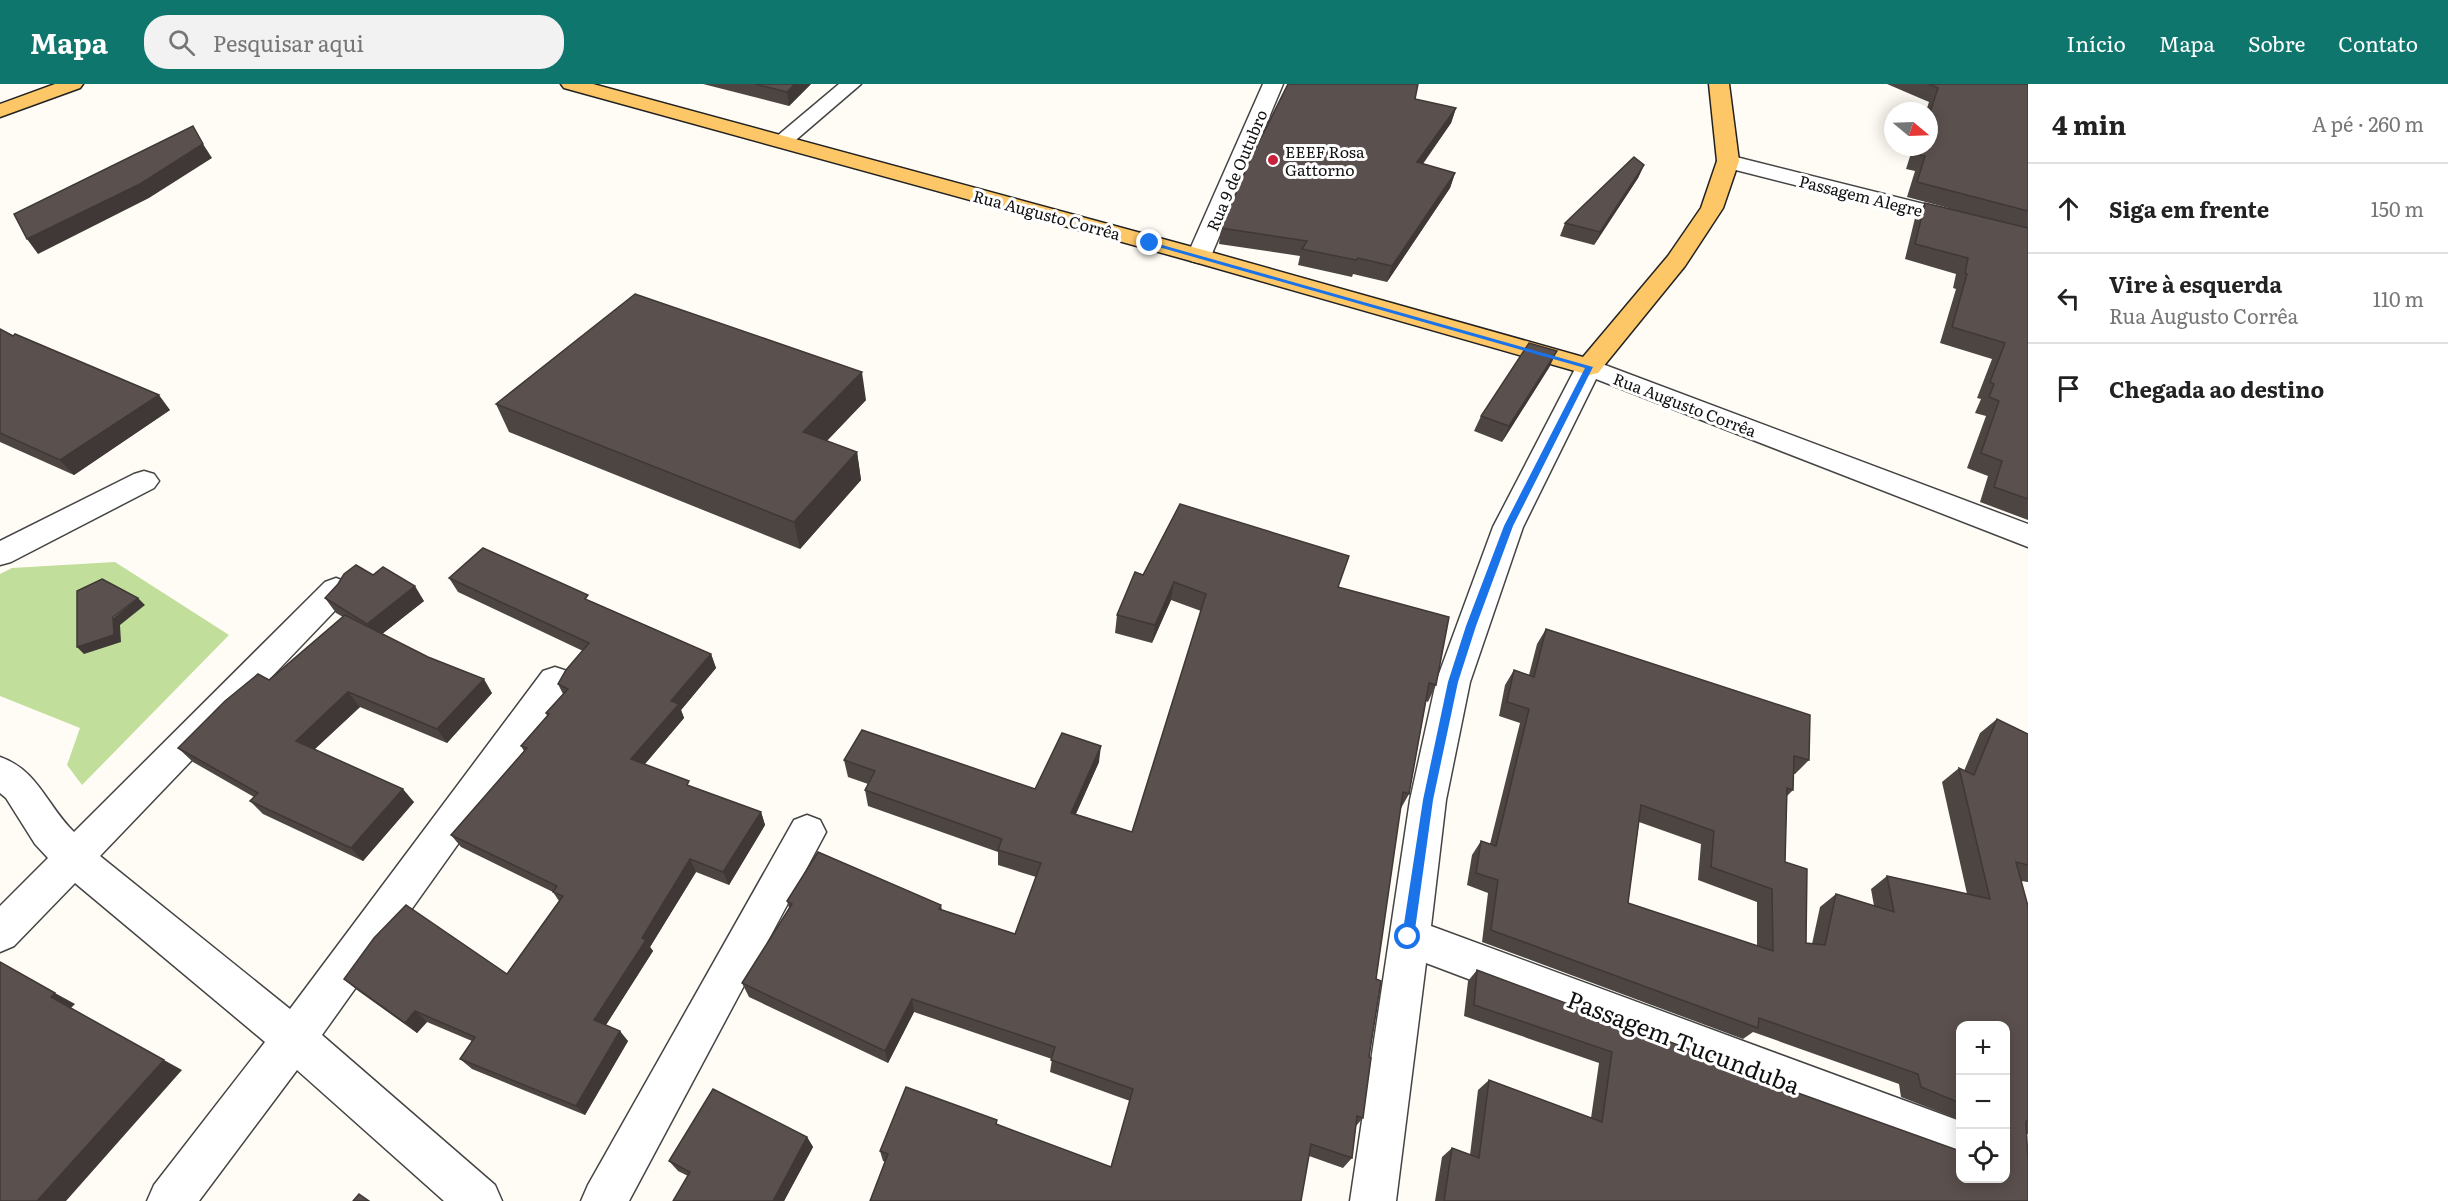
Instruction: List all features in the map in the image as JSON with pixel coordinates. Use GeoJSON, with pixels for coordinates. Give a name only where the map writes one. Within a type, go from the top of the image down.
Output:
{"type":"FeatureCollection","features":[{"type":"Feature","properties":{"kind":"main road"},"geometry":{"type":"LineString","coordinates":[[0,111],[73,84]]}},
{"type":"Feature","properties":{"kind":"main road","name":"Rua Augusto Corrêa"},"geometry":{"type":"LineString","coordinates":[[572,84],[1199,256],[1589,367]]}},
{"type":"Feature","properties":{"kind":"main road"},"geometry":{"type":"LineString","coordinates":[[1589,367],[1677,261],[1712,208],[1728,161],[1724,108],[1719,84]]}},
{"type":"Feature","properties":{"kind":"street"},"geometry":{"type":"LineString","coordinates":[[783,141],[851,84]]}},
{"type":"Feature","properties":{"kind":"street","name":"Rua 9 de Outubro"},"geometry":{"type":"LineString","coordinates":[[1199,256],[1273,84]]}},
{"type":"Feature","properties":{"kind":"street","name":"Passagem Alegre"},"geometry":{"type":"LineString","coordinates":[[1728,161],[2028,237]]}},
{"type":"Feature","properties":{"kind":"street"},"geometry":{"type":"LineString","coordinates":[[1373,1201],[1428,800],[1453,682],[1508,526],[1589,367]]}},
{"type":"Feature","properties":{"kind":"street","name":"Rua Augusto Corrêa"},"geometry":{"type":"LineString","coordinates":[[1589,367],[2028,536]]}},
{"type":"Feature","properties":{"kind":"street"},"geometry":{"type":"LineString","coordinates":[[0,554],[144,481]]}},
{"type":"Feature","properties":{"kind":"street"},"geometry":{"type":"LineString","coordinates":[[0,933],[336,590]]}},
{"type":"Feature","properties":{"kind":"street"},"geometry":{"type":"LineString","coordinates":[[170,1201],[294,1039],[555,681]]}},
{"type":"Feature","properties":{"kind":"street"},"geometry":{"type":"LineString","coordinates":[[0,772],[19,787],[48,832],[74,858],[294,1039],[479,1201]]}},
{"type":"Feature","properties":{"kind":"street"},"geometry":{"type":"LineString","coordinates":[[604,1201],[807,832]]}},
{"type":"Feature","properties":{"kind":"street","name":"Passagem Tucunduba"},"geometry":{"type":"LineString","coordinates":[[1408,937],[1956,1142]]}},
{"type":"Feature","properties":{"kind":"green space"},"geometry":{"type":"Polygon","coordinates":[[[115,562],[229,635],[82,785],[67,765],[80,728],[0,696],[0,574],[12,568],[115,562]]]}},
{"type":"Feature","properties":{"kind":"building"},"geometry":{"type":"Polygon","coordinates":[[[755,84],[795,84],[787,92],[755,84]]]}},
{"type":"Feature","properties":{"kind":"building"},"geometry":{"type":"Polygon","coordinates":[[[1288,84],[1418,84],[1415,99],[1456,108],[1417,162],[1455,173],[1392,266],[1302,249],[1307,241],[1221,228],[1250,160],[1288,84]]]}},
{"type":"Feature","properties":{"kind":"building"},"geometry":{"type":"Polygon","coordinates":[[[1929,84],[2028,84],[2028,211],[1917,182],[1925,156],[1938,156],[1938,102],[1933,102],[1938,88],[1929,84]]]}},
{"type":"Feature","properties":{"kind":"building"},"geometry":{"type":"Polygon","coordinates":[[[193,126],[203,144],[140,184],[27,239],[14,214],[193,126]]]}},
{"type":"Feature","properties":{"kind":"building"},"geometry":{"type":"Polygon","coordinates":[[[1634,157],[1644,165],[1600,232],[1565,223],[1634,157]]]}},
{"type":"Feature","properties":{"kind":"building"},"geometry":{"type":"Polygon","coordinates":[[[1925,203],[2028,228],[2028,499],[1994,487],[2002,461],[1981,453],[1999,401],[1989,397],[1994,384],[1990,382],[2005,343],[1952,327],[1967,274],[1965,273],[1968,258],[1915,244],[1925,203]]]}},
{"type":"Feature","properties":{"kind":"building"},"geometry":{"type":"Polygon","coordinates":[[[635,294],[862,372],[803,432],[857,452],[794,522],[496,404],[635,294]]]}},
{"type":"Feature","properties":{"kind":"building"},"geometry":{"type":"Polygon","coordinates":[[[0,329],[159,395],[60,460],[0,433],[0,329]]]}},
{"type":"Feature","properties":{"kind":"building"},"geometry":{"type":"Polygon","coordinates":[[[1529,343],[1557,351],[1509,426],[1481,416],[1529,343]]]}},
{"type":"Feature","properties":{"kind":"building"},"geometry":{"type":"Polygon","coordinates":[[[1180,504],[1349,556],[1338,587],[1449,617],[1436,685],[1429,683],[1409,794],[1403,792],[1376,979],[1381,981],[1369,1057],[1371,1058],[1363,1118],[1357,1116],[1352,1158],[1311,1144],[1301,1201],[870,1201],[888,1154],[880,1151],[906,1087],[997,1120],[996,1124],[1111,1167],[1133,1089],[1051,1060],[1055,1047],[912,999],[885,1051],[742,983],[792,904],[787,901],[818,852],[941,905],[939,909],[1015,934],[1041,863],[998,850],[1002,839],[865,790],[875,771],[844,760],[862,730],[1035,789],[1062,733],[1101,746],[1071,813],[1132,832],[1206,594],[1174,582],[1155,625],[1117,615],[1135,572],[1143,575],[1180,504]]]}},
{"type":"Feature","properties":{"kind":"building"},"geometry":{"type":"Polygon","coordinates":[[[483,548],[588,595],[585,599],[711,654],[671,701],[679,704],[631,759],[689,781],[687,785],[761,812],[723,872],[690,859],[642,938],[646,940],[594,1020],[620,1031],[576,1106],[460,1059],[475,1037],[415,1011],[405,1023],[344,979],[374,938],[406,905],[507,974],[563,896],[553,892],[557,886],[451,835],[527,748],[521,746],[568,689],[558,684],[566,670],[589,643],[449,578],[483,548]]]}},
{"type":"Feature","properties":{"kind":"building"},"geometry":{"type":"Polygon","coordinates":[[[356,565],[373,575],[383,567],[415,586],[367,624],[325,598],[344,574],[356,565]]]}},
{"type":"Feature","properties":{"kind":"building"},"geometry":{"type":"Polygon","coordinates":[[[102,579],[138,598],[113,617],[114,635],[77,647],[77,591],[102,579]]]}},
{"type":"Feature","properties":{"kind":"building"},"geometry":{"type":"Polygon","coordinates":[[[345,615],[428,657],[484,679],[437,729],[348,692],[296,741],[403,789],[351,848],[250,801],[258,793],[178,748],[225,701],[258,674],[269,680],[345,615]]]}},
{"type":"Feature","properties":{"kind":"building"},"geometry":{"type":"Polygon","coordinates":[[[1546,629],[1810,715],[1809,760],[1794,756],[1793,790],[1787,788],[1785,862],[1807,869],[1806,943],[1825,945],[1836,894],[1894,912],[1887,876],[1990,899],[1959,768],[1974,775],[1997,719],[2028,734],[2028,865],[2016,862],[2028,906],[2028,1120],[2026,1122],[2028,1201],[1444,1201],[1452,1148],[1479,1158],[1489,1080],[1602,1122],[1612,1052],[1474,1005],[1477,970],[1756,1074],[1756,1078],[1956,1150],[1956,1183],[2010,1183],[2010,1021],[1956,1021],[1956,1101],[1921,1087],[1918,1074],[1759,1018],[1758,1028],[1491,930],[1498,880],[1476,873],[1481,841],[1496,846],[1529,709],[1507,702],[1514,670],[1534,677],[1546,629]],[[1641,805],[1628,903],[1773,951],[1772,889],[1711,867],[1714,831],[1641,805]]]}},
{"type":"Feature","properties":{"kind":"building"},"geometry":{"type":"Polygon","coordinates":[[[0,962],[55,993],[51,997],[164,1060],[37,1201],[0,1201],[0,962]]]}},
{"type":"Feature","properties":{"kind":"building"},"geometry":{"type":"Polygon","coordinates":[[[713,1089],[807,1137],[773,1201],[673,1201],[690,1172],[669,1161],[713,1089]]]}},
{"type":"Feature","properties":{"kind":"building"},"geometry":{"type":"Polygon","coordinates":[[[359,1194],[369,1201],[353,1201],[359,1194]]]}},
{"type":"Feature","properties":{"kind":"place","name":"EEEF Rosa Gattorno"},"geometry":{"type":"Point","coordinates":[1273,160]}},
{"type":"Feature","properties":{"kind":"route"},"geometry":{"type":"LineString","coordinates":[[1150,243],[1589,367],[1508,526],[1453,682],[1428,800],[1408,937]]}}]}
